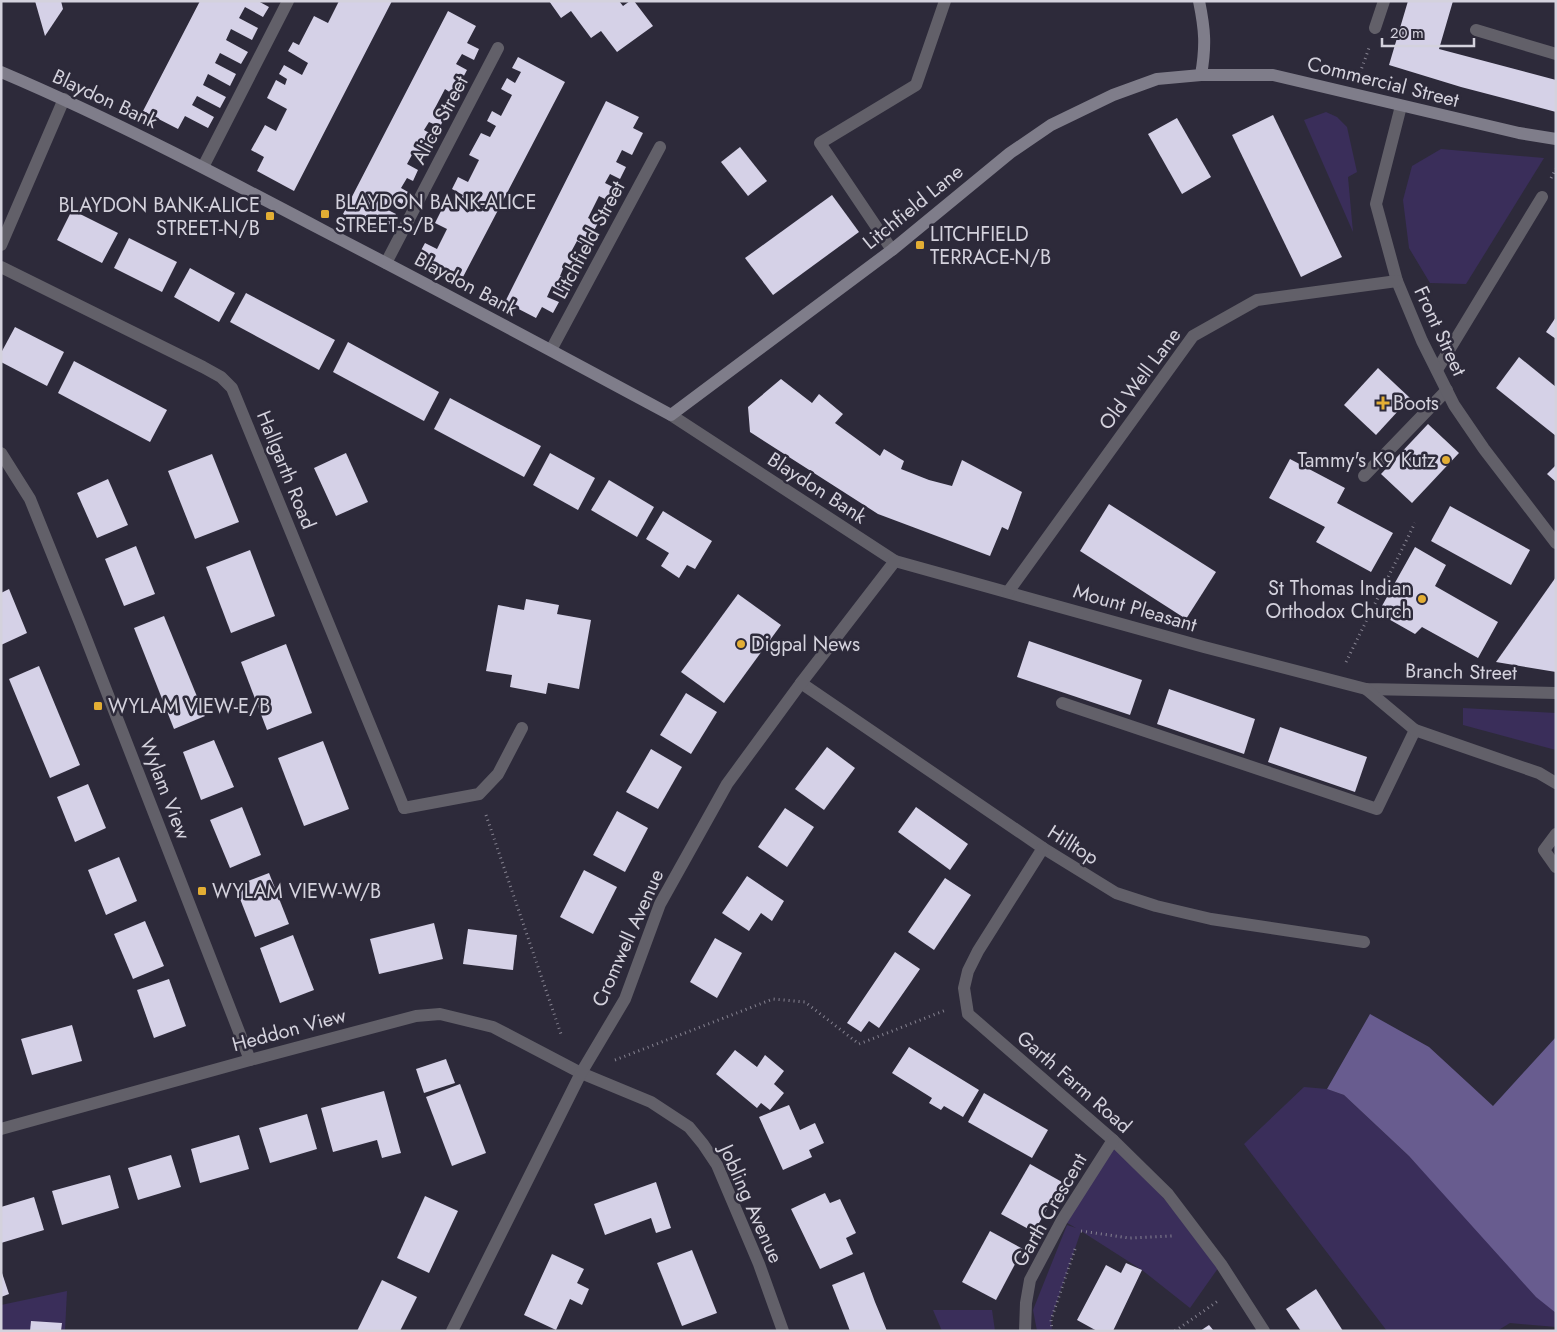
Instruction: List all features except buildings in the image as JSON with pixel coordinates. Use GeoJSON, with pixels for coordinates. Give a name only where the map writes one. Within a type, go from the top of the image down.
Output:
{"type":"FeatureCollection","features":[{"type":"Feature","properties":{"kind":"street"},"geometry":{"type":"LineString","coordinates":[[203,167],[288,1]]}},
{"type":"Feature","properties":{"kind":"street"},"geometry":{"type":"LineString","coordinates":[[892,250],[820,143],[916,85],[945,1]]}},
{"type":"Feature","properties":{"kind":"street"},"geometry":{"type":"LineString","coordinates":[[1199,1],[1205,29],[1205,52],[1201,75]]}},
{"type":"Feature","properties":{"kind":"street"},"geometry":{"type":"LineString","coordinates":[[1375,28],[1384,1]]}},
{"type":"Feature","properties":{"kind":"street"},"geometry":{"type":"LineString","coordinates":[[1476,30],[1556,54]]}},
{"type":"Feature","properties":{"kind":"street","name":"Alice Street"},"geometry":{"type":"LineString","coordinates":[[386,263],[498,48]]}},
{"type":"Feature","properties":{"kind":"street","name":"Blaydon Bank"},"geometry":{"type":"LineString","coordinates":[[1,72],[64,99],[203,167],[671,415],[895,561]]}},
{"type":"Feature","properties":{"kind":"street","name":"Litchfield Lane"},"geometry":{"type":"LineString","coordinates":[[671,415],[892,250],[1010,153],[1051,125],[1113,95],[1157,79],[1201,75]]}},
{"type":"Feature","properties":{"kind":"street","name":"Commercial Street"},"geometry":{"type":"LineString","coordinates":[[1201,75],[1273,75],[1519,133],[1556,139]]}},
{"type":"Feature","properties":{"kind":"street"},"geometry":{"type":"LineString","coordinates":[[1,245],[64,99]]}},
{"type":"Feature","properties":{"kind":"street","name":"Front Street"},"geometry":{"type":"LineString","coordinates":[[1401,106],[1376,204],[1397,281],[1422,341],[1454,405],[1484,449],[1556,543]]}},
{"type":"Feature","properties":{"kind":"street","name":"Litchfield Street"},"geometry":{"type":"LineString","coordinates":[[551,350],[660,147]]}},
{"type":"Feature","properties":{"kind":"street"},"geometry":{"type":"LineString","coordinates":[[1437,370],[1542,196]]}},
{"type":"Feature","properties":{"kind":"street","name":"Hallgarth Road"},"geometry":{"type":"LineString","coordinates":[[1,267],[203,367],[221,377],[232,388],[404,808],[478,794]]}},
{"type":"Feature","properties":{"kind":"street","name":"Old Well Lane"},"geometry":{"type":"LineString","coordinates":[[1008,592],[1194,336],[1257,300],[1397,281]]}},
{"type":"Feature","properties":{"kind":"street"},"geometry":{"type":"LineString","coordinates":[[1364,476],[1447,390]]}},
{"type":"Feature","properties":{"kind":"street","name":"Wylam View"},"geometry":{"type":"LineString","coordinates":[[1,453],[30,500],[80,623],[250,1060]]}},
{"type":"Feature","properties":{"kind":"street","name":"Mount Pleasant"},"geometry":{"type":"LineString","coordinates":[[895,561],[1204,647],[1366,689]]}},
{"type":"Feature","properties":{"kind":"street","name":"Cromwell Avenue"},"geometry":{"type":"LineString","coordinates":[[452,1331],[576,1071],[626,999],[660,904],[727,784],[801,683],[895,561]]}},
{"type":"Feature","properties":{"kind":"street","name":"Hilltop"},"geometry":{"type":"LineString","coordinates":[[801,683],[1043,848],[1116,893],[1156,906],[1211,919],[1364,942]]}},
{"type":"Feature","properties":{"kind":"street"},"geometry":{"type":"LineString","coordinates":[[1366,689],[1415,730],[1539,773],[1556,783]]}},
{"type":"Feature","properties":{"kind":"street","name":"Branch Street"},"geometry":{"type":"LineString","coordinates":[[1366,689],[1556,693]]}},
{"type":"Feature","properties":{"kind":"street"},"geometry":{"type":"LineString","coordinates":[[1062,704],[1378,809],[1415,730]]}},
{"type":"Feature","properties":{"kind":"street"},"geometry":{"type":"LineString","coordinates":[[478,794],[498,774],[522,728]]}},
{"type":"Feature","properties":{"kind":"street"},"geometry":{"type":"LineString","coordinates":[[1556,834],[1544,850],[1556,867]]}},
{"type":"Feature","properties":{"kind":"street"},"geometry":{"type":"LineString","coordinates":[[965,1002],[964,988],[968,971],[978,951],[1043,848]]}},
{"type":"Feature","properties":{"kind":"street","name":"Garth Farm Road"},"geometry":{"type":"LineString","coordinates":[[965,1002],[968,1014],[1062,1094],[1113,1140],[1168,1194],[1221,1264],[1264,1331]]}},
{"type":"Feature","properties":{"kind":"street","name":"Heddon View"},"geometry":{"type":"LineString","coordinates":[[1,1130],[250,1060],[416,1016],[440,1014],[493,1027],[576,1071]]}},
{"type":"Feature","properties":{"kind":"street","name":"Jobling Avenue"},"geometry":{"type":"LineString","coordinates":[[576,1071],[651,1102],[689,1127],[703,1144],[717,1165],[759,1264],[783,1331]]}},
{"type":"Feature","properties":{"kind":"street","name":"Garth Crescent"},"geometry":{"type":"LineString","coordinates":[[1025,1331],[1026,1303],[1030,1280],[1062,1220],[1113,1140]]}},
{"type":"Feature","properties":{"kind":"path"},"geometry":{"type":"LineString","coordinates":[[1353,94],[1375,28]]}},
{"type":"Feature","properties":{"kind":"path"},"geometry":{"type":"LineString","coordinates":[[1337,681],[1368,614],[1415,523]]}},
{"type":"Feature","properties":{"kind":"path"},"geometry":{"type":"LineString","coordinates":[[478,794],[576,1071],[773,999],[805,1002],[858,1044],[965,1002]]}},
{"type":"Feature","properties":{"kind":"path"},"geometry":{"type":"LineString","coordinates":[[1052,1331],[1051,1320],[1081,1230],[1129,1238],[1199,1235]]}},
{"type":"Feature","properties":{"kind":"path"},"geometry":{"type":"LineString","coordinates":[[1175,1331],[1237,1288]]}},
{"type":"Feature","properties":{"kind":"shaded area"},"geometry":{"type":"Polygon","coordinates":[[[1326,112],[1337,117],[1347,127],[1357,172],[1348,177],[1353,232],[1304,120],[1326,112]]]}},
{"type":"Feature","properties":{"kind":"shaded area"},"geometry":{"type":"Polygon","coordinates":[[[1441,149],[1544,158],[1466,284],[1430,283],[1409,248],[1403,200],[1412,166],[1441,149]]]}},
{"type":"Feature","properties":{"kind":"shaded area"},"geometry":{"type":"Polygon","coordinates":[[[1463,708],[1556,713],[1556,750],[1463,725],[1463,708]]]}},
{"type":"Feature","properties":{"kind":"shaded area"},"geometry":{"type":"Polygon","coordinates":[[[1370,1014],[1429,1047],[1493,1106],[1556,1037],[1556,1313],[1536,1297],[1409,1156],[1344,1095],[1327,1089],[1370,1014]]]}},
{"type":"Feature","properties":{"kind":"shaded area"},"geometry":{"type":"Polygon","coordinates":[[[1304,1087],[1327,1089],[1344,1095],[1409,1156],[1556,1312],[1556,1327],[1510,1323],[1497,1331],[1387,1331],[1244,1144],[1304,1087]]]}},
{"type":"Feature","properties":{"kind":"shaded area"},"geometry":{"type":"Polygon","coordinates":[[[1113,1140],[1221,1264],[1190,1308],[1142,1270],[1081,1231],[1051,1319],[1052,1331],[1037,1331],[1033,1310],[1067,1225],[1076,1228],[1062,1220],[1113,1140]]]}},
{"type":"Feature","properties":{"kind":"shaded area"},"geometry":{"type":"Polygon","coordinates":[[[67,1291],[65,1331],[1,1331],[1,1305],[67,1291]]]}},
{"type":"Feature","properties":{"kind":"shaded area"},"geometry":{"type":"Polygon","coordinates":[[[933,1310],[992,1310],[995,1331],[942,1331],[933,1310]]]}},
{"type":"Feature","properties":{"kind":"place","name":"BLAYDON BANK-ALICE STREET-S/B"},"geometry":{"type":"Point","coordinates":[325,214]}},
{"type":"Feature","properties":{"kind":"place","name":"BLAYDON BANK-ALICE STREET-N/B"},"geometry":{"type":"Point","coordinates":[270,216]}},
{"type":"Feature","properties":{"kind":"place","name":"LITCHFIELD TERRACE-N/B"},"geometry":{"type":"Point","coordinates":[920,245]}},
{"type":"Feature","properties":{"kind":"place","name":"Boots"},"geometry":{"type":"Point","coordinates":[1383,403]}},
{"type":"Feature","properties":{"kind":"place","name":"Tammy's K9 Kutz"},"geometry":{"type":"Point","coordinates":[1446,460]}},
{"type":"Feature","properties":{"kind":"place","name":"St Thomas Indian Orthodox Church"},"geometry":{"type":"Point","coordinates":[1422,599]}},
{"type":"Feature","properties":{"kind":"place","name":"Digpal News"},"geometry":{"type":"Point","coordinates":[741,644]}},
{"type":"Feature","properties":{"kind":"place","name":"WYLAM VIEW-E/B"},"geometry":{"type":"Point","coordinates":[98,706]}},
{"type":"Feature","properties":{"kind":"place","name":"WYLAM VIEW-W/B"},"geometry":{"type":"Point","coordinates":[202,891]}}]}
